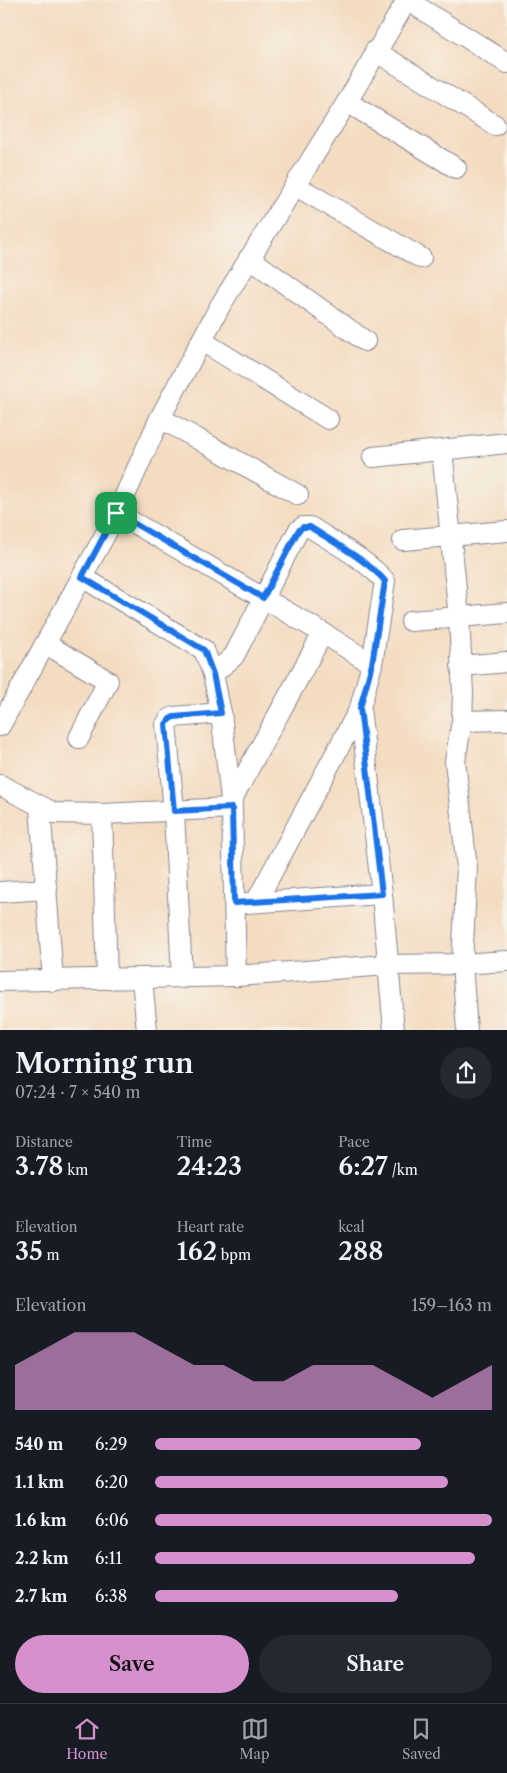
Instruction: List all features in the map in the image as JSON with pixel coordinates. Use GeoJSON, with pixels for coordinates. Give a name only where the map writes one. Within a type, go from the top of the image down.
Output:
{"type":"FeatureCollection","features":[{"type":"Feature","properties":{"kind":"street"},"geometry":{"type":"LineString","coordinates":[[0,726],[116,513],[160,418],[220,306],[296,186],[407,0],[507,63]]}},
{"type":"Feature","properties":{"kind":"street"},"geometry":{"type":"LineString","coordinates":[[376,52],[495,125]]}},
{"type":"Feature","properties":{"kind":"street"},"geometry":{"type":"LineString","coordinates":[[347,102],[456,168]]}},
{"type":"Feature","properties":{"kind":"street"},"geometry":{"type":"LineString","coordinates":[[296,186],[421,258]]}},
{"type":"Feature","properties":{"kind":"street"},"geometry":{"type":"LineString","coordinates":[[249,258],[366,341]]}},
{"type":"Feature","properties":{"kind":"street"},"geometry":{"type":"LineString","coordinates":[[202,340],[328,419]]}},
{"type":"Feature","properties":{"kind":"street"},"geometry":{"type":"LineString","coordinates":[[160,418],[298,494]]}},
{"type":"Feature","properties":{"kind":"street"},"geometry":{"type":"LineString","coordinates":[[373,457],[507,443]]}},
{"type":"Feature","properties":{"kind":"street"},"geometry":{"type":"LineString","coordinates":[[442,450],[459,618],[463,693],[462,721],[455,761],[467,868],[462,964],[468,1030]]}},
{"type":"Feature","properties":{"kind":"street"},"geometry":{"type":"LineString","coordinates":[[116,513],[372,664]]}},
{"type":"Feature","properties":{"kind":"street"},"geometry":{"type":"LineString","coordinates":[[213,674],[234,656],[298,531],[303,527],[310,527],[378,573],[385,581],[372,664],[360,708],[256,902]]}},
{"type":"Feature","properties":{"kind":"street"},"geometry":{"type":"LineString","coordinates":[[403,540],[507,531]]}},
{"type":"Feature","properties":{"kind":"street"},"geometry":{"type":"LineString","coordinates":[[82,577],[204,650],[213,674],[221,713],[231,804],[236,976]]}},
{"type":"Feature","properties":{"kind":"street"},"geometry":{"type":"LineString","coordinates":[[412,621],[507,613]]}},
{"type":"Feature","properties":{"kind":"street"},"geometry":{"type":"LineString","coordinates":[[231,804],[323,634]]}},
{"type":"Feature","properties":{"kind":"street"},"geometry":{"type":"LineString","coordinates":[[46,644],[108,681],[79,738]]}},
{"type":"Feature","properties":{"kind":"street"},"geometry":{"type":"LineString","coordinates":[[461,666],[507,662]]}},
{"type":"Feature","properties":{"kind":"street"},"geometry":{"type":"LineString","coordinates":[[360,708],[382,894],[394,1030]]}},
{"type":"Feature","properties":{"kind":"street"},"geometry":{"type":"LineString","coordinates":[[182,978],[174,811],[166,724],[174,717],[221,713]]}},
{"type":"Feature","properties":{"kind":"street"},"geometry":{"type":"LineString","coordinates":[[462,721],[507,720]]}},
{"type":"Feature","properties":{"kind":"street"},"geometry":{"type":"LineString","coordinates":[[0,785],[54,813],[102,814],[174,811],[231,804]]}},
{"type":"Feature","properties":{"kind":"street"},"geometry":{"type":"LineString","coordinates":[[40,806],[53,981]]}},
{"type":"Feature","properties":{"kind":"street"},"geometry":{"type":"LineString","coordinates":[[102,814],[107,979]]}},
{"type":"Feature","properties":{"kind":"street"},"geometry":{"type":"LineString","coordinates":[[0,892],[47,888]]}},
{"type":"Feature","properties":{"kind":"street"},"geometry":{"type":"LineString","coordinates":[[234,903],[382,894]]}},
{"type":"Feature","properties":{"kind":"street"},"geometry":{"type":"LineString","coordinates":[[0,981],[236,976],[388,965],[507,961]]}},
{"type":"Feature","properties":{"kind":"street"},"geometry":{"type":"LineString","coordinates":[[142,979],[147,1030]]}},
{"type":"Feature","properties":{"kind":"route"},"geometry":{"type":"LineString","coordinates":[[116,513],[263,598],[298,531],[303,527],[310,527],[348,552],[378,573],[385,581],[385,592],[372,664],[360,708],[382,894],[234,903],[232,808],[174,811],[166,724],[174,717],[221,713],[213,674],[204,650],[82,577],[116,513]]}}]}
